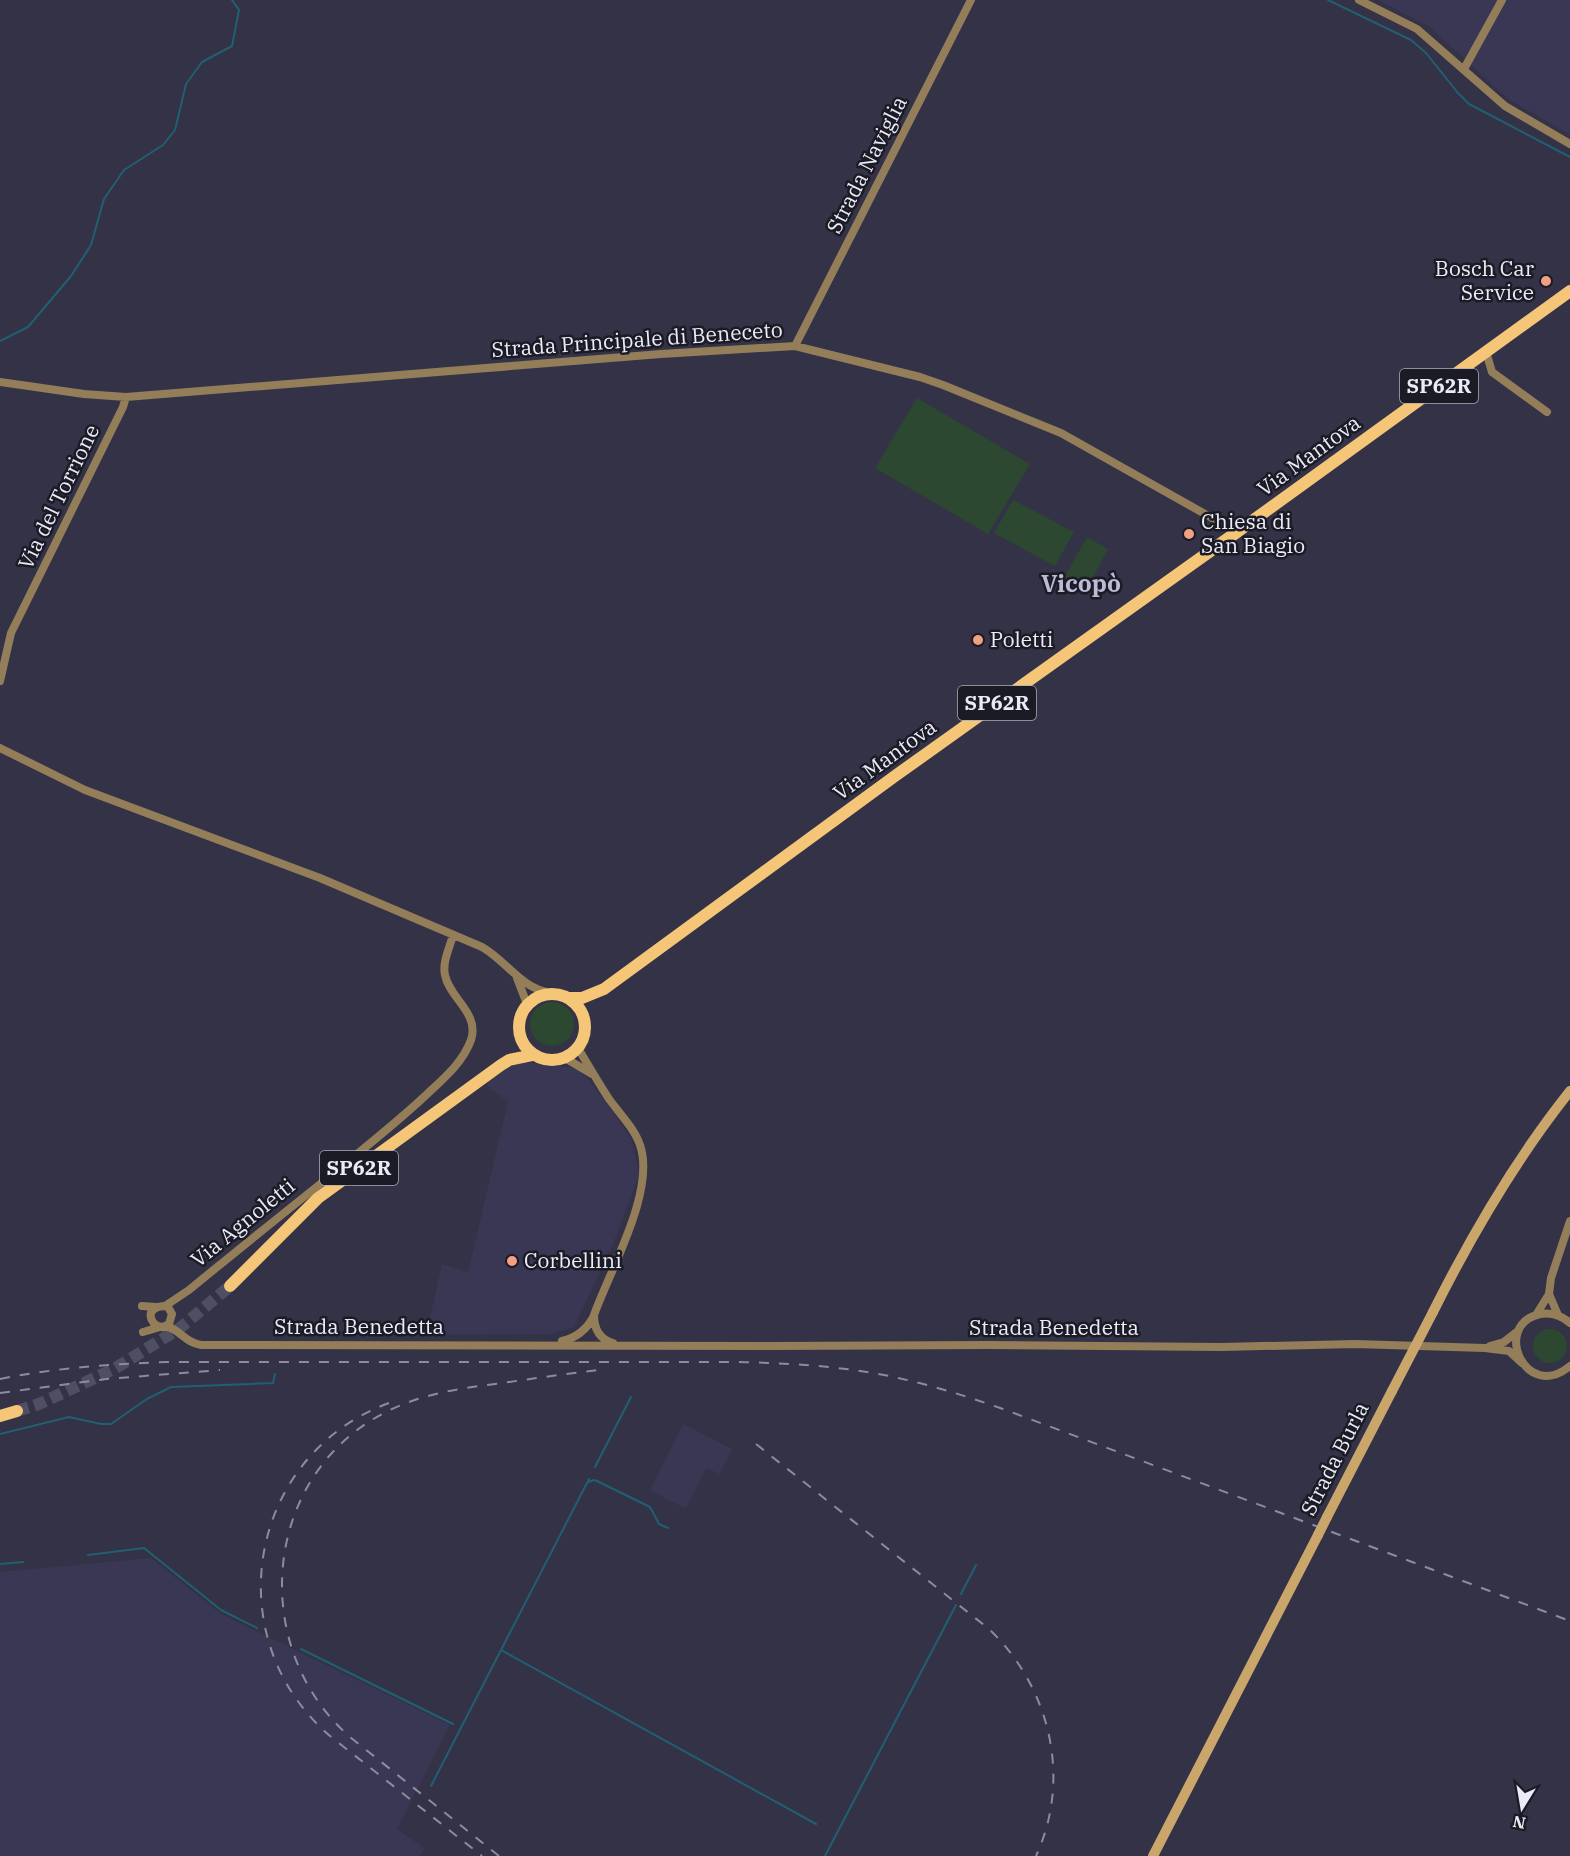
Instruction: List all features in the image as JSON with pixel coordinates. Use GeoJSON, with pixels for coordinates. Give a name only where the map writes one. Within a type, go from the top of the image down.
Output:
{"type":"FeatureCollection","features":[{"type":"Feature","properties":{"kind":"main road","name":"Via Mantova"},"geometry":{"type":"LineString","coordinates":[[551,993],[569,998],[582,998],[604,989],[904,770],[1238,532],[1570,291]]}},
{"type":"Feature","properties":{"kind":"main road","name":"Via Mantova"},"geometry":{"type":"LineString","coordinates":[[578,1048],[583,1040],[585,1021],[592,1004],[604,989]]}},
{"type":"Feature","properties":{"kind":"main road"},"geometry":{"type":"LineString","coordinates":[[527,1005],[534,999],[551,993]]}},
{"type":"Feature","properties":{"kind":"main road"},"geometry":{"type":"LineString","coordinates":[[569,998],[582,1012],[585,1021]]}},
{"type":"Feature","properties":{"kind":"main road","name":"SP62R"},"geometry":{"type":"LineString","coordinates":[[501,1065],[509,1056],[518,1035],[519,1020],[527,1005]]}},
{"type":"Feature","properties":{"kind":"main road"},"geometry":{"type":"LineString","coordinates":[[518,1035],[533,1055]]}},
{"type":"Feature","properties":{"kind":"main road"},"geometry":{"type":"LineString","coordinates":[[565,1058],[578,1048]]}},
{"type":"Feature","properties":{"kind":"main road","name":"SP62R"},"geometry":{"type":"LineString","coordinates":[[230,1286],[318,1198],[501,1065],[509,1060],[533,1055],[551,1060],[565,1058]]}},
{"type":"Feature","properties":{"kind":"main road","name":"Strada Burla"},"geometry":{"type":"LineString","coordinates":[[1154,1856],[1482,1218],[1533,1140],[1570,1091]]}},
{"type":"Feature","properties":{"kind":"main road"},"geometry":{"type":"LineString","coordinates":[[0,1416],[17,1411]]}},
{"type":"Feature","properties":{"kind":"street","name":"Strada Naviglia"},"geometry":{"type":"LineString","coordinates":[[795,346],[971,0]]}},
{"type":"Feature","properties":{"kind":"street"},"geometry":{"type":"LineString","coordinates":[[1359,0],[1417,29],[1505,106],[1570,144]]}},
{"type":"Feature","properties":{"kind":"street"},"geometry":{"type":"LineString","coordinates":[[1464,69],[1502,0]]}},
{"type":"Feature","properties":{"kind":"street","name":"Strada Principale di Beneceto"},"geometry":{"type":"LineString","coordinates":[[0,382],[84,394],[126,397],[649,355],[795,346],[943,384],[1061,433],[1238,532]]}},
{"type":"Feature","properties":{"kind":"street"},"geometry":{"type":"LineString","coordinates":[[1486,352],[1492,372],[1547,412]]}},
{"type":"Feature","properties":{"kind":"street","name":"Via del Torrione"},"geometry":{"type":"LineString","coordinates":[[0,681],[11,633],[126,397]]}},
{"type":"Feature","properties":{"kind":"street"},"geometry":{"type":"LineString","coordinates":[[0,748],[85,790],[320,878],[482,947],[498,957],[517,978],[543,992],[551,993]]}},
{"type":"Feature","properties":{"kind":"street","name":"Via Agnoletti"},"geometry":{"type":"LineString","coordinates":[[189,1290],[177,1304],[169,1324],[156,1319],[165,1306],[189,1290],[398,1121],[453,1069],[465,1053],[472,1038],[471,1020],[464,1006],[450,988],[445,974],[445,961],[453,935]]}},
{"type":"Feature","properties":{"kind":"street"},"geometry":{"type":"LineString","coordinates":[[517,978],[527,1005]]}},
{"type":"Feature","properties":{"kind":"street"},"geometry":{"type":"LineString","coordinates":[[578,1048],[633,1131],[640,1145],[644,1164],[638,1205],[594,1315],[589,1325],[580,1333]]}},
{"type":"Feature","properties":{"kind":"street"},"geometry":{"type":"LineString","coordinates":[[565,1058],[594,1075]]}},
{"type":"Feature","properties":{"kind":"street","name":"Strada Benedetta"},"geometry":{"type":"LineString","coordinates":[[1485,1348],[1504,1342],[1536,1315],[1549,1294],[1551,1278],[1570,1221]]}},
{"type":"Feature","properties":{"kind":"street"},"geometry":{"type":"LineString","coordinates":[[1549,1294],[1558,1315]]}},
{"type":"Feature","properties":{"kind":"street"},"geometry":{"type":"LineString","coordinates":[[165,1306],[170,1309],[174,1330]]}},
{"type":"Feature","properties":{"kind":"street"},"geometry":{"type":"LineString","coordinates":[[576,1345],[590,1342],[597,1333],[594,1315]]}},
{"type":"Feature","properties":{"kind":"street"},"geometry":{"type":"LineString","coordinates":[[1536,1315],[1558,1315],[1570,1323]]}},
{"type":"Feature","properties":{"kind":"street","name":"Strada Benedetta"},"geometry":{"type":"LineString","coordinates":[[156,1319],[193,1344],[1222,1347],[1355,1344],[1485,1348],[1509,1351],[1533,1373],[1543,1376],[1562,1373],[1570,1366]]}},
{"type":"Feature","properties":{"kind":"street"},"geometry":{"type":"LineString","coordinates":[[1519,1330],[1516,1347],[1522,1363]]}},
{"type":"Feature","properties":{"kind":"street","name":"Strada Benedetta"},"geometry":{"type":"LineString","coordinates":[[549,1344],[570,1340],[588,1331],[623,1346]]}},
{"type":"Feature","properties":{"kind":"shaded area"},"geometry":{"type":"Polygon","coordinates":[[[1378,0],[1570,0],[1570,135],[1507,98],[1430,27],[1378,0]]]}},
{"type":"Feature","properties":{"kind":"shaded area"},"geometry":{"type":"Polygon","coordinates":[[[521,1062],[576,1068],[589,1080],[632,1141],[639,1175],[614,1242],[574,1327],[552,1334],[426,1335],[442,1264],[468,1272],[508,1102],[487,1086],[489,1080],[507,1067],[521,1062]]]}},
{"type":"Feature","properties":{"kind":"shaded area"},"geometry":{"type":"Polygon","coordinates":[[[683,1424],[732,1449],[720,1474],[706,1468],[686,1509],[650,1490],[683,1424]]]}},
{"type":"Feature","properties":{"kind":"shaded area"},"geometry":{"type":"Polygon","coordinates":[[[151,1558],[221,1614],[450,1725],[397,1829],[425,1848],[419,1856],[0,1856],[0,1572],[151,1558]]]}},
{"type":"Feature","properties":{"kind":"green space"},"geometry":{"type":"Polygon","coordinates":[[[917,398],[1030,464],[988,534],[875,468],[917,398]]]}},
{"type":"Feature","properties":{"kind":"green space"},"geometry":{"type":"Polygon","coordinates":[[[1013,500],[1074,532],[1055,566],[994,533],[1013,500]]]}},
{"type":"Feature","properties":{"kind":"green space"},"geometry":{"type":"Polygon","coordinates":[[[1087,537],[1108,549],[1086,590],[1064,578],[1087,537]]]}},
{"type":"Feature","properties":{"kind":"green space"},"geometry":{"type":"Polygon","coordinates":[[[552,1002],[567,1009],[574,1024],[567,1039],[552,1046],[537,1039],[530,1024],[537,1009],[552,1002]]]}},
{"type":"Feature","properties":{"kind":"green space"},"geometry":{"type":"Polygon","coordinates":[[[1550,1329],[1562,1334],[1567,1346],[1562,1358],[1550,1363],[1538,1358],[1533,1346],[1538,1334],[1550,1329]]]}},
{"type":"Feature","properties":{"kind":"waterway"},"geometry":{"type":"LineString","coordinates":[[0,341],[28,327],[71,276],[91,245],[104,199],[124,170],[163,145],[175,130],[186,84],[202,62],[232,46],[239,10],[232,0]]}},
{"type":"Feature","properties":{"kind":"waterway"},"geometry":{"type":"LineString","coordinates":[[1328,0],[1411,40],[1426,53],[1469,104],[1570,157]]}},
{"type":"Feature","properties":{"kind":"waterway"},"geometry":{"type":"LineString","coordinates":[[0,1434],[69,1417],[111,1424],[147,1399],[171,1387],[273,1383],[275,1374]]}},
{"type":"Feature","properties":{"kind":"waterway"},"geometry":{"type":"LineString","coordinates":[[595,1467],[631,1397]]}},
{"type":"Feature","properties":{"kind":"waterway"},"geometry":{"type":"LineString","coordinates":[[431,1786],[589,1479]]}},
{"type":"Feature","properties":{"kind":"waterway"},"geometry":{"type":"LineString","coordinates":[[589,1482],[597,1481],[650,1507],[659,1524],[668,1528]]}},
{"type":"Feature","properties":{"kind":"waterway"},"geometry":{"type":"LineString","coordinates":[[88,1555],[144,1548],[221,1610],[257,1628]]}},
{"type":"Feature","properties":{"kind":"waterway"},"geometry":{"type":"LineString","coordinates":[[0,1564],[23,1562]]}},
{"type":"Feature","properties":{"kind":"waterway"},"geometry":{"type":"LineString","coordinates":[[961,1594],[976,1565]]}},
{"type":"Feature","properties":{"kind":"waterway"},"geometry":{"type":"LineString","coordinates":[[825,1856],[956,1605]]}},
{"type":"Feature","properties":{"kind":"waterway"},"geometry":{"type":"LineString","coordinates":[[301,1649],[453,1724]]}},
{"type":"Feature","properties":{"kind":"waterway"},"geometry":{"type":"LineString","coordinates":[[501,1650],[816,1824]]}},
{"type":"Feature","properties":{"kind":"tunnel"},"geometry":{"type":"LineString","coordinates":[[17,1411],[39,1404],[114,1369],[180,1328],[230,1286]]}},
{"type":"Feature","properties":{"kind":"railway"},"geometry":{"type":"LineString","coordinates":[[0,1379],[83,1367],[166,1362],[737,1362],[851,1370],[904,1379],[1003,1409],[1570,1621]]}},
{"type":"Feature","properties":{"kind":"railway"},"geometry":{"type":"LineString","coordinates":[[499,1856],[350,1737],[317,1700],[295,1657],[284,1611],[283,1564],[293,1518],[314,1475],[346,1439],[388,1411],[416,1400],[458,1389],[606,1369]]}},
{"type":"Feature","properties":{"kind":"railway"},"geometry":{"type":"LineString","coordinates":[[0,1393],[106,1379],[220,1370]]}},
{"type":"Feature","properties":{"kind":"railway"},"geometry":{"type":"LineString","coordinates":[[389,1403],[341,1428],[304,1463],[278,1505],[264,1552],[261,1601],[271,1650],[294,1696],[330,1736],[482,1856]]}},
{"type":"Feature","properties":{"kind":"railway"},"geometry":{"type":"LineString","coordinates":[[756,1444],[989,1629],[1010,1652],[1027,1678],[1040,1706],[1049,1735],[1053,1765],[1052,1796],[1047,1826],[1036,1856]]}},
{"type":"Feature","properties":{"kind":"place","name":"Bosch Car Service"},"geometry":{"type":"Point","coordinates":[1546,281]}},
{"type":"Feature","properties":{"kind":"place","name":"Chiesa di San Biagio"},"geometry":{"type":"Point","coordinates":[1189,534]}},
{"type":"Feature","properties":{"kind":"place","name":"Poletti"},"geometry":{"type":"Point","coordinates":[978,640]}},
{"type":"Feature","properties":{"kind":"place","name":"Corbellini"},"geometry":{"type":"Point","coordinates":[512,1261]}},
{"type":"Feature","properties":{"kind":"district","name":"Vicopò"},"geometry":{"type":"Point","coordinates":[1081,584]}}]}
